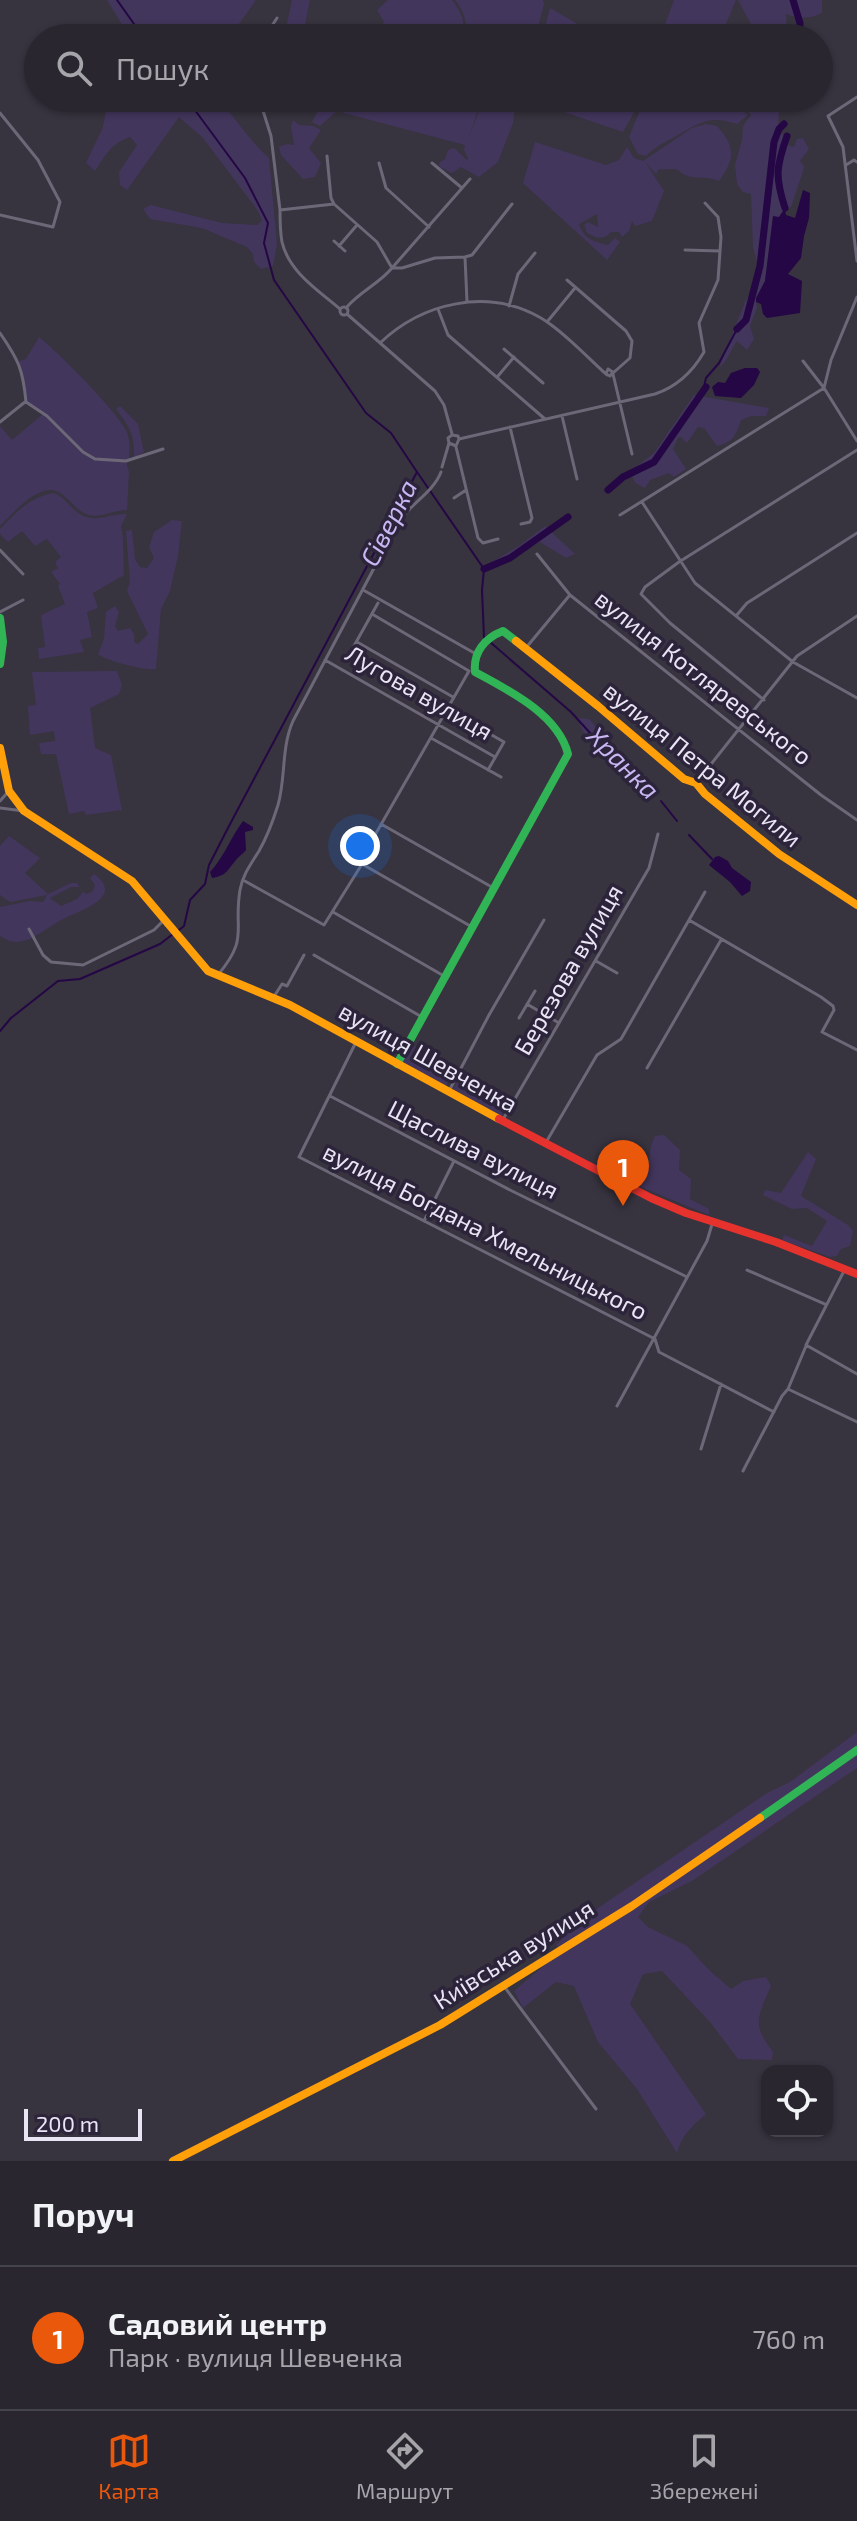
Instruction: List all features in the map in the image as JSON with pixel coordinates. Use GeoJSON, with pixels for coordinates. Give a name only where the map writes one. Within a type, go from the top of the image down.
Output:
{"type":"FeatureCollection","features":[{"type":"Feature","properties":{"kind":"street"},"geometry":{"type":"LineString","coordinates":[[273,24],[277,18]]}},
{"type":"Feature","properties":{"kind":"street"},"geometry":{"type":"LineString","coordinates":[[857,97],[828,116],[843,147],[857,261]]}},
{"type":"Feature","properties":{"kind":"street"},"geometry":{"type":"LineString","coordinates":[[263,112],[271,136],[282,242],[288,258],[296,270],[340,309],[341,314],[347,314]]}},
{"type":"Feature","properties":{"kind":"street"},"geometry":{"type":"LineString","coordinates":[[0,113],[38,160],[60,202],[53,227],[0,215]]}},
{"type":"Feature","properties":{"kind":"street"},"geometry":{"type":"LineString","coordinates":[[327,156],[334,204],[377,242],[392,268]]}},
{"type":"Feature","properties":{"kind":"street"},"geometry":{"type":"LineString","coordinates":[[846,165],[854,160],[857,162]]}},
{"type":"Feature","properties":{"kind":"street"},"geometry":{"type":"LineString","coordinates":[[379,163],[386,188],[429,227]]}},
{"type":"Feature","properties":{"kind":"street"},"geometry":{"type":"LineString","coordinates":[[432,163],[462,188]]}},
{"type":"Feature","properties":{"kind":"street"},"geometry":{"type":"LineString","coordinates":[[340,309],[346,308],[363,291],[383,279],[470,179]]}},
{"type":"Feature","properties":{"kind":"street"},"geometry":{"type":"LineString","coordinates":[[459,439],[619,402],[668,388],[684,377],[704,352],[699,323],[718,280],[721,225],[714,211],[705,203]]}},
{"type":"Feature","properties":{"kind":"street"},"geometry":{"type":"LineString","coordinates":[[280,210],[334,204]]}},
{"type":"Feature","properties":{"kind":"street"},"geometry":{"type":"LineString","coordinates":[[392,268],[435,258],[472,255],[512,204]]}},
{"type":"Feature","properties":{"kind":"street"},"geometry":{"type":"LineString","coordinates":[[339,246],[357,225]]}},
{"type":"Feature","properties":{"kind":"street"},"geometry":{"type":"LineString","coordinates":[[334,241],[345,251]]}},
{"type":"Feature","properties":{"kind":"street"},"geometry":{"type":"LineString","coordinates":[[685,250],[720,251]]}},
{"type":"Feature","properties":{"kind":"street"},"geometry":{"type":"LineString","coordinates":[[509,306],[518,274],[535,253]]}},
{"type":"Feature","properties":{"kind":"street"},"geometry":{"type":"LineString","coordinates":[[405,255],[414,264]]}},
{"type":"Feature","properties":{"kind":"street"},"geometry":{"type":"LineString","coordinates":[[465,257],[467,302]]}},
{"type":"Feature","properties":{"kind":"street"},"geometry":{"type":"LineString","coordinates":[[567,280],[632,341],[632,354],[628,361],[610,373]]}},
{"type":"Feature","properties":{"kind":"street"},"geometry":{"type":"LineString","coordinates":[[547,322],[576,288]]}},
{"type":"Feature","properties":{"kind":"street"},"geometry":{"type":"LineString","coordinates":[[620,515],[824,388],[831,360],[857,297]]}},
{"type":"Feature","properties":{"kind":"street"},"geometry":{"type":"LineString","coordinates":[[380,343],[403,323],[438,307],[467,302],[509,306],[530,313],[547,322],[596,366],[610,373],[632,454]]}},
{"type":"Feature","properties":{"kind":"street"},"geometry":{"type":"LineString","coordinates":[[438,307],[448,335],[545,419]]}},
{"type":"Feature","properties":{"kind":"street"},"geometry":{"type":"LineString","coordinates":[[346,308],[347,314],[435,391],[444,405],[452,435]]}},
{"type":"Feature","properties":{"kind":"street"},"geometry":{"type":"LineString","coordinates":[[0,333],[19,361],[26,402]]}},
{"type":"Feature","properties":{"kind":"street"},"geometry":{"type":"LineString","coordinates":[[504,349],[543,383]]}},
{"type":"Feature","properties":{"kind":"street"},"geometry":{"type":"LineString","coordinates":[[497,377],[514,357]]}},
{"type":"Feature","properties":{"kind":"street"},"geometry":{"type":"LineString","coordinates":[[803,361],[857,441]]}},
{"type":"Feature","properties":{"kind":"street"},"geometry":{"type":"LineString","coordinates":[[0,422],[26,402]]}},
{"type":"Feature","properties":{"kind":"street"},"geometry":{"type":"LineString","coordinates":[[26,402],[47,416],[83,452],[95,459],[126,461],[163,449]]}},
{"type":"Feature","properties":{"kind":"street"},"geometry":{"type":"LineString","coordinates":[[561,415],[577,479]]}},
{"type":"Feature","properties":{"kind":"street"},"geometry":{"type":"LineString","coordinates":[[510,427],[532,518],[530,522],[521,524]]}},
{"type":"Feature","properties":{"kind":"street"},"geometry":{"type":"LineString","coordinates":[[452,435],[459,439]]}},
{"type":"Feature","properties":{"kind":"street"},"geometry":{"type":"LineString","coordinates":[[217,976],[231,959],[239,939],[240,891],[248,865],[266,836],[278,804],[289,731],[399,521],[414,502],[434,485],[442,470],[448,438],[452,435]]}},
{"type":"Feature","properties":{"kind":"street"},"geometry":{"type":"LineString","coordinates":[[459,439],[456,446],[480,541],[498,539]]}},
{"type":"Feature","properties":{"kind":"street"},"geometry":{"type":"LineString","coordinates":[[449,443],[456,446]]}},
{"type":"Feature","properties":{"kind":"street"},"geometry":{"type":"LineString","coordinates":[[764,700],[670,623],[641,594],[645,587],[679,562],[857,450]]}},
{"type":"Feature","properties":{"kind":"street"},"geometry":{"type":"LineString","coordinates":[[454,498],[466,490]]}},
{"type":"Feature","properties":{"kind":"street"},"geometry":{"type":"LineString","coordinates":[[642,502],[695,583],[793,662],[857,698]]}},
{"type":"Feature","properties":{"kind":"street"},"geometry":{"type":"LineString","coordinates":[[736,616],[747,603],[857,533]]}},
{"type":"Feature","properties":{"kind":"street"},"geometry":{"type":"LineString","coordinates":[[0,550],[23,574]]}},
{"type":"Feature","properties":{"kind":"street","name":"вулиця Котляревського"},"geometry":{"type":"LineString","coordinates":[[537,554],[570,595],[821,795],[857,820]]}},
{"type":"Feature","properties":{"kind":"street"},"geometry":{"type":"LineString","coordinates":[[363,590],[476,654],[475,672],[537,710],[568,747],[566,761],[397,1064]]}},
{"type":"Feature","properties":{"kind":"street"},"geometry":{"type":"LineString","coordinates":[[525,649],[570,595]]}},
{"type":"Feature","properties":{"kind":"street"},"geometry":{"type":"LineString","coordinates":[[0,612],[23,600]]}},
{"type":"Feature","properties":{"kind":"street"},"geometry":{"type":"LineString","coordinates":[[350,653],[378,603]]}},
{"type":"Feature","properties":{"kind":"street"},"geometry":{"type":"LineString","coordinates":[[372,614],[469,671],[375,835]]}},
{"type":"Feature","properties":{"kind":"street"},"geometry":{"type":"LineString","coordinates":[[0,618],[3,642],[0,664]]}},
{"type":"Feature","properties":{"kind":"street"},"geometry":{"type":"LineString","coordinates":[[696,783],[793,662],[824,636],[856,618]]}},
{"type":"Feature","properties":{"kind":"street","name":"вулиця Петра Могили"},"geometry":{"type":"LineString","coordinates":[[476,654],[497,632],[503,631],[684,779],[696,783],[705,794],[779,854],[857,905]]}},
{"type":"Feature","properties":{"kind":"street"},"geometry":{"type":"LineString","coordinates":[[357,642],[453,697]]}},
{"type":"Feature","properties":{"kind":"street","name":"Лугова вулиця"},"geometry":{"type":"LineString","coordinates":[[325,660],[495,757]]}},
{"type":"Feature","properties":{"kind":"street"},"geometry":{"type":"LineString","coordinates":[[446,710],[504,742],[488,770]]}},
{"type":"Feature","properties":{"kind":"street"},"geometry":{"type":"LineString","coordinates":[[431,737],[501,777]]}},
{"type":"Feature","properties":{"kind":"street","name":"вулиця Шевченка"},"geometry":{"type":"LineString","coordinates":[[0,748],[9,791],[24,811],[132,881],[202,965],[217,976],[273,998],[651,1198],[857,1274]]}},
{"type":"Feature","properties":{"kind":"street"},"geometry":{"type":"LineString","coordinates":[[0,801],[9,791]]}},
{"type":"Feature","properties":{"kind":"street","name":"вулиця Шевченка"},"geometry":{"type":"LineString","coordinates":[[0,808],[24,811]]}},
{"type":"Feature","properties":{"kind":"street"},"geometry":{"type":"LineString","coordinates":[[381,824],[490,886]]}},
{"type":"Feature","properties":{"kind":"street","name":"Березова вулиця"},"geometry":{"type":"LineString","coordinates":[[502,1121],[649,868],[658,834]]}},
{"type":"Feature","properties":{"kind":"street"},"geometry":{"type":"LineString","coordinates":[[243,880],[324,925],[362,864],[472,927]]}},
{"type":"Feature","properties":{"kind":"street"},"geometry":{"type":"LineString","coordinates":[[545,1144],[597,1055],[621,1039],[705,892]]}},
{"type":"Feature","properties":{"kind":"street"},"geometry":{"type":"LineString","coordinates":[[333,912],[444,976]]}},
{"type":"Feature","properties":{"kind":"street"},"geometry":{"type":"LineString","coordinates":[[29,929],[43,955],[51,962],[83,965],[154,930],[164,920]]}},
{"type":"Feature","properties":{"kind":"street"},"geometry":{"type":"LineString","coordinates":[[448,1091],[544,920]]}},
{"type":"Feature","properties":{"kind":"street"},"geometry":{"type":"LineString","coordinates":[[689,920],[833,1006],[834,1012],[822,1032],[857,1050]]}},
{"type":"Feature","properties":{"kind":"street"},"geometry":{"type":"LineString","coordinates":[[647,1068],[722,940]]}},
{"type":"Feature","properties":{"kind":"street"},"geometry":{"type":"LineString","coordinates":[[273,998],[282,984],[287,986],[304,955]]}},
{"type":"Feature","properties":{"kind":"street"},"geometry":{"type":"LineString","coordinates":[[314,955],[422,1017]]}},
{"type":"Feature","properties":{"kind":"street"},"geometry":{"type":"LineString","coordinates":[[595,961],[617,973]]}},
{"type":"Feature","properties":{"kind":"street"},"geometry":{"type":"LineString","coordinates":[[519,1018],[535,991]]}},
{"type":"Feature","properties":{"kind":"street"},"geometry":{"type":"LineString","coordinates":[[527,1004],[559,1023]]}},
{"type":"Feature","properties":{"kind":"street"},"geometry":{"type":"LineString","coordinates":[[330,1095],[356,1042]]}},
{"type":"Feature","properties":{"kind":"street","name":"вулиця Богдана Хмельницького"},"geometry":{"type":"LineString","coordinates":[[330,1095],[299,1157],[655,1339],[659,1352],[774,1412]]}},
{"type":"Feature","properties":{"kind":"street","name":"Щаслива вулиця"},"geometry":{"type":"LineString","coordinates":[[330,1095],[454,1161],[687,1277]]}},
{"type":"Feature","properties":{"kind":"street"},"geometry":{"type":"LineString","coordinates":[[424,1221],[454,1161]]}},
{"type":"Feature","properties":{"kind":"street"},"geometry":{"type":"LineString","coordinates":[[617,1406],[707,1241],[713,1221]]}},
{"type":"Feature","properties":{"kind":"street"},"geometry":{"type":"LineString","coordinates":[[743,1471],[788,1389],[825,1304],[845,1268]]}},
{"type":"Feature","properties":{"kind":"street"},"geometry":{"type":"LineString","coordinates":[[747,1270],[825,1304]]}},
{"type":"Feature","properties":{"kind":"street"},"geometry":{"type":"LineString","coordinates":[[806,1345],[857,1374]]}},
{"type":"Feature","properties":{"kind":"street"},"geometry":{"type":"LineString","coordinates":[[701,1449],[721,1384]]}},
{"type":"Feature","properties":{"kind":"street"},"geometry":{"type":"LineString","coordinates":[[788,1389],[857,1422]]}},
{"type":"Feature","properties":{"kind":"street","name":"Київська вулиця"},"geometry":{"type":"LineString","coordinates":[[173,2161],[440,2025],[632,1906],[857,1750]]}},
{"type":"Feature","properties":{"kind":"street"},"geometry":{"type":"LineString","coordinates":[[503,1985],[596,2109]]}},
{"type":"Feature","properties":{"kind":"shaded area"},"geometry":{"type":"Polygon","coordinates":[[[107,0],[256,0],[239,24],[122,24],[107,0]]]}},
{"type":"Feature","properties":{"kind":"shaded area"},"geometry":{"type":"Polygon","coordinates":[[[292,0],[310,0],[305,24],[287,24],[292,0]]]}},
{"type":"Feature","properties":{"kind":"shaded area"},"geometry":{"type":"Polygon","coordinates":[[[388,0],[452,0],[463,24],[383,24],[377,10],[388,0]]]}},
{"type":"Feature","properties":{"kind":"shaded area"},"geometry":{"type":"Polygon","coordinates":[[[455,0],[543,0],[544,4],[539,24],[466,24],[455,0]]]}},
{"type":"Feature","properties":{"kind":"shaded area"},"geometry":{"type":"Polygon","coordinates":[[[674,0],[736,0],[726,24],[665,24],[674,0]]]}},
{"type":"Feature","properties":{"kind":"shaded area"},"geometry":{"type":"Polygon","coordinates":[[[738,0],[822,0],[822,13],[804,18],[786,14],[786,24],[751,24],[738,0]]]}},
{"type":"Feature","properties":{"kind":"shaded area"},"geometry":{"type":"Polygon","coordinates":[[[550,8],[578,24],[546,24],[550,8]]]}},
{"type":"Feature","properties":{"kind":"shaded area"},"geometry":{"type":"Polygon","coordinates":[[[106,112],[229,112],[269,158],[277,244],[273,266],[261,269],[247,247],[202,228],[150,219],[143,209],[151,205],[222,223],[258,225],[262,220],[203,138],[179,117],[127,190],[120,185],[119,172],[137,145],[130,137],[114,146],[95,171],[86,163],[103,127],[106,112]]]}},
{"type":"Feature","properties":{"kind":"shaded area"},"geometry":{"type":"Polygon","coordinates":[[[317,112],[336,112],[320,126],[312,122],[317,112]]]}},
{"type":"Feature","properties":{"kind":"shaded area"},"geometry":{"type":"Polygon","coordinates":[[[477,112],[468,140],[479,112],[514,112],[498,162],[479,177],[461,167],[452,173],[440,167],[439,163],[445,159],[448,150],[454,148],[467,160],[465,145],[344,113],[477,112]]]}},
{"type":"Feature","properties":{"kind":"shaded area"},"geometry":{"type":"Polygon","coordinates":[[[564,112],[634,112],[623,132],[564,112]]]}},
{"type":"Feature","properties":{"kind":"shaded area"},"geometry":{"type":"Polygon","coordinates":[[[639,112],[744,112],[748,115],[737,124],[720,120],[699,123],[646,156],[638,154],[629,137],[639,112]]]}},
{"type":"Feature","properties":{"kind":"shaded area"},"geometry":{"type":"Polygon","coordinates":[[[748,112],[779,112],[778,129],[788,140],[789,146],[794,147],[797,139],[803,138],[809,149],[800,161],[804,166],[791,207],[785,208],[779,217],[773,217],[765,281],[756,298],[757,308],[750,326],[754,339],[747,350],[737,341],[719,368],[745,302],[756,284],[758,266],[753,247],[751,194],[743,192],[737,184],[735,165],[743,126],[751,115],[748,112]]]}},
{"type":"Feature","properties":{"kind":"shaded area"},"geometry":{"type":"Polygon","coordinates":[[[293,120],[299,125],[321,130],[309,148],[321,163],[315,177],[303,179],[281,155],[279,147],[294,145],[293,120]]]}},
{"type":"Feature","properties":{"kind":"shaded area"},"geometry":{"type":"Polygon","coordinates":[[[706,124],[717,126],[730,147],[728,166],[719,181],[689,176],[675,169],[659,169],[656,174],[645,162],[664,191],[652,221],[635,226],[632,221],[629,231],[622,237],[619,232],[611,232],[600,238],[587,233],[584,225],[588,222],[598,227],[597,214],[579,224],[594,241],[608,245],[615,238],[620,242],[607,260],[523,183],[535,142],[606,165],[619,160],[627,147],[634,158],[643,161],[692,128],[706,124]]]}},
{"type":"Feature","properties":{"kind":"shaded area"},"geometry":{"type":"Polygon","coordinates":[[[803,190],[810,193],[809,218],[801,258],[788,274],[802,281],[800,313],[767,318],[756,298],[765,281],[773,216],[779,217],[785,208],[786,215],[795,218],[803,190]]]}},
{"type":"Feature","properties":{"kind":"shaded area"},"geometry":{"type":"Polygon","coordinates":[[[39,337],[87,383],[121,423],[129,439],[129,458],[134,457],[132,437],[116,409],[120,406],[138,424],[144,452],[138,458],[126,461],[129,472],[127,510],[85,514],[63,495],[47,490],[29,498],[0,526],[0,426],[12,440],[43,414],[26,402],[19,361],[26,359],[39,337]]]}},
{"type":"Feature","properties":{"kind":"shaded area"},"geometry":{"type":"Polygon","coordinates":[[[757,368],[760,372],[754,385],[741,398],[715,396],[712,387],[718,382],[725,383],[731,373],[757,368]]]}},
{"type":"Feature","properties":{"kind":"shaded area"},"geometry":{"type":"Polygon","coordinates":[[[694,395],[769,408],[766,416],[741,420],[734,437],[717,446],[704,428],[698,427],[687,443],[678,438],[673,449],[686,469],[674,477],[669,473],[650,480],[645,488],[639,485],[633,479],[632,470],[654,453],[694,395]]]}},
{"type":"Feature","properties":{"kind":"shaded area"},"geometry":{"type":"Polygon","coordinates":[[[54,493],[86,517],[127,514],[121,526],[124,575],[93,593],[98,608],[87,612],[92,637],[80,640],[84,652],[39,659],[38,648],[45,647],[41,615],[65,604],[58,586],[60,584],[51,572],[58,568],[55,562],[61,557],[47,539],[35,546],[22,531],[8,542],[0,534],[0,529],[31,501],[54,493]]]}},
{"type":"Feature","properties":{"kind":"shaded area"},"geometry":{"type":"Polygon","coordinates":[[[172,520],[182,521],[170,591],[161,609],[156,669],[135,667],[102,657],[98,654],[104,639],[106,612],[115,606],[119,612],[115,626],[118,631],[130,628],[134,642],[138,644],[148,634],[127,591],[130,582],[126,531],[132,530],[135,559],[140,567],[147,568],[154,558],[149,547],[154,532],[172,520]]]}},
{"type":"Feature","properties":{"kind":"shaded area"},"geometry":{"type":"Polygon","coordinates":[[[545,526],[575,554],[566,558],[540,542],[497,566],[487,565],[519,546],[545,526]]]}},
{"type":"Feature","properties":{"kind":"shaded area"},"geometry":{"type":"Polygon","coordinates":[[[117,671],[122,685],[119,694],[90,708],[95,748],[111,755],[122,810],[69,814],[56,754],[41,754],[39,743],[55,741],[54,731],[30,735],[28,706],[36,705],[32,672],[117,671]]]}},
{"type":"Feature","properties":{"kind":"shaded area"},"geometry":{"type":"Polygon","coordinates":[[[578,718],[589,719],[623,758],[619,765],[589,740],[578,718]]]}},
{"type":"Feature","properties":{"kind":"shaded area"},"geometry":{"type":"Polygon","coordinates":[[[243,821],[253,827],[253,830],[245,832],[246,850],[224,874],[212,878],[210,872],[243,821]]]}},
{"type":"Feature","properties":{"kind":"shaded area"},"geometry":{"type":"Polygon","coordinates":[[[9,836],[40,858],[25,873],[48,894],[71,883],[77,883],[80,887],[71,887],[50,898],[61,906],[77,899],[83,892],[93,891],[95,885],[90,878],[94,874],[103,882],[105,890],[102,897],[29,939],[15,942],[0,936],[0,907],[30,901],[43,902],[47,895],[10,902],[0,895],[0,846],[9,836]]]}},
{"type":"Feature","properties":{"kind":"shaded area"},"geometry":{"type":"Polygon","coordinates":[[[719,856],[751,882],[750,891],[742,896],[709,865],[719,856]]]}},
{"type":"Feature","properties":{"kind":"shaded area"},"geometry":{"type":"Polygon","coordinates":[[[415,1046],[457,1068],[445,1087],[400,1061],[415,1046]]]}},
{"type":"Feature","properties":{"kind":"shaded area"},"geometry":{"type":"Polygon","coordinates":[[[459,1078],[509,1106],[501,1116],[453,1089],[459,1078]]]}},
{"type":"Feature","properties":{"kind":"shaded area"},"geometry":{"type":"Polygon","coordinates":[[[664,1135],[680,1150],[679,1170],[691,1179],[690,1199],[709,1209],[709,1215],[629,1182],[631,1178],[643,1178],[655,1136],[664,1135]]]}},
{"type":"Feature","properties":{"kind":"shaded area"},"geometry":{"type":"Polygon","coordinates":[[[808,1152],[816,1159],[801,1196],[853,1231],[850,1246],[841,1249],[837,1256],[830,1257],[782,1240],[784,1235],[812,1246],[827,1221],[807,1208],[792,1209],[763,1195],[765,1190],[781,1193],[808,1152]]]}},
{"type":"Feature","properties":{"kind":"shaded area"},"geometry":{"type":"Polygon","coordinates":[[[857,1732],[857,1768],[692,1881],[649,1902],[638,1917],[648,1927],[687,1946],[731,1989],[743,1981],[766,1977],[771,1986],[759,2027],[773,2052],[772,2060],[738,2059],[710,2022],[662,1971],[643,1974],[630,2004],[706,2114],[685,2136],[677,2153],[637,2089],[598,2042],[574,1986],[556,1982],[523,2008],[514,1991],[560,1952],[556,1945],[579,1921],[767,1793],[790,1782],[857,1732]]]}},
{"type":"Feature","properties":{"kind":"waterway","name":"Сіверка"},"geometry":{"type":"LineString","coordinates":[[117,0],[134,24]]}},
{"type":"Feature","properties":{"kind":"waterway"},"geometry":{"type":"LineString","coordinates":[[793,0],[800,24]]}},
{"type":"Feature","properties":{"kind":"waterway","name":"Сіверка"},"geometry":{"type":"LineString","coordinates":[[179,930],[184,926],[190,900],[205,884],[209,865],[229,826],[417,472],[391,433],[366,413],[274,280],[264,243],[268,223],[245,178],[196,112]]}},
{"type":"Feature","properties":{"kind":"waterway"},"geometry":{"type":"LineString","coordinates":[[737,329],[746,320],[760,266],[774,142],[784,124]]}},
{"type":"Feature","properties":{"kind":"waterway"},"geometry":{"type":"LineString","coordinates":[[785,208],[778,172],[787,136]]}},
{"type":"Feature","properties":{"kind":"waterway"},"geometry":{"type":"LineString","coordinates":[[704,387],[706,378],[719,363],[737,329]]}},
{"type":"Feature","properties":{"kind":"waterway"},"geometry":{"type":"LineString","coordinates":[[608,490],[623,477],[654,462],[706,387]]}},
{"type":"Feature","properties":{"kind":"waterway","name":"Хранка"},"geometry":{"type":"LineString","coordinates":[[417,472],[484,569],[484,638]]}},
{"type":"Feature","properties":{"kind":"waterway"},"geometry":{"type":"LineString","coordinates":[[484,569],[510,558],[568,517]]}},
{"type":"Feature","properties":{"kind":"waterway","name":"Хранка"},"geometry":{"type":"LineString","coordinates":[[490,642],[571,712],[591,734],[639,772],[647,783]]}},
{"type":"Feature","properties":{"kind":"waterway","name":"Хранка"},"geometry":{"type":"LineString","coordinates":[[661,801],[677,821]]}},
{"type":"Feature","properties":{"kind":"waterway","name":"Хранка"},"geometry":{"type":"LineString","coordinates":[[689,835],[712,859]]}},
{"type":"Feature","properties":{"kind":"waterway","name":"Сіверка"},"geometry":{"type":"LineString","coordinates":[[0,1031],[11,1018],[58,981],[80,979],[160,944],[173,934]]}},
{"type":"Feature","properties":{"kind":"traffic: fast"},"geometry":{"type":"LineString","coordinates":[[0,618],[3,642],[0,664]]}},
{"type":"Feature","properties":{"kind":"traffic: fast"},"geometry":{"type":"LineString","coordinates":[[397,1064],[568,754],[554,727],[543,715],[516,695],[475,672],[478,652],[491,638],[503,631],[516,641]]}},
{"type":"Feature","properties":{"kind":"traffic: fast"},"geometry":{"type":"LineString","coordinates":[[760,1818],[857,1750]]}},
{"type":"Feature","properties":{"kind":"traffic: slow"},"geometry":{"type":"LineString","coordinates":[[516,641],[684,779],[696,783],[705,794],[779,854],[857,905]]}},
{"type":"Feature","properties":{"kind":"traffic: slow"},"geometry":{"type":"LineString","coordinates":[[0,748],[9,791],[24,811],[132,881],[208,971],[290,1005],[499,1119]]}},
{"type":"Feature","properties":{"kind":"traffic: slow"},"geometry":{"type":"LineString","coordinates":[[173,2161],[440,2025],[632,1906],[760,1818]]}},
{"type":"Feature","properties":{"kind":"traffic: jam"},"geometry":{"type":"LineString","coordinates":[[499,1119],[651,1198],[857,1274]]}},
{"type":"Feature","properties":{"kind":"place","name":"Садовий центр"},"geometry":{"type":"Point","coordinates":[623,1206]}}]}
